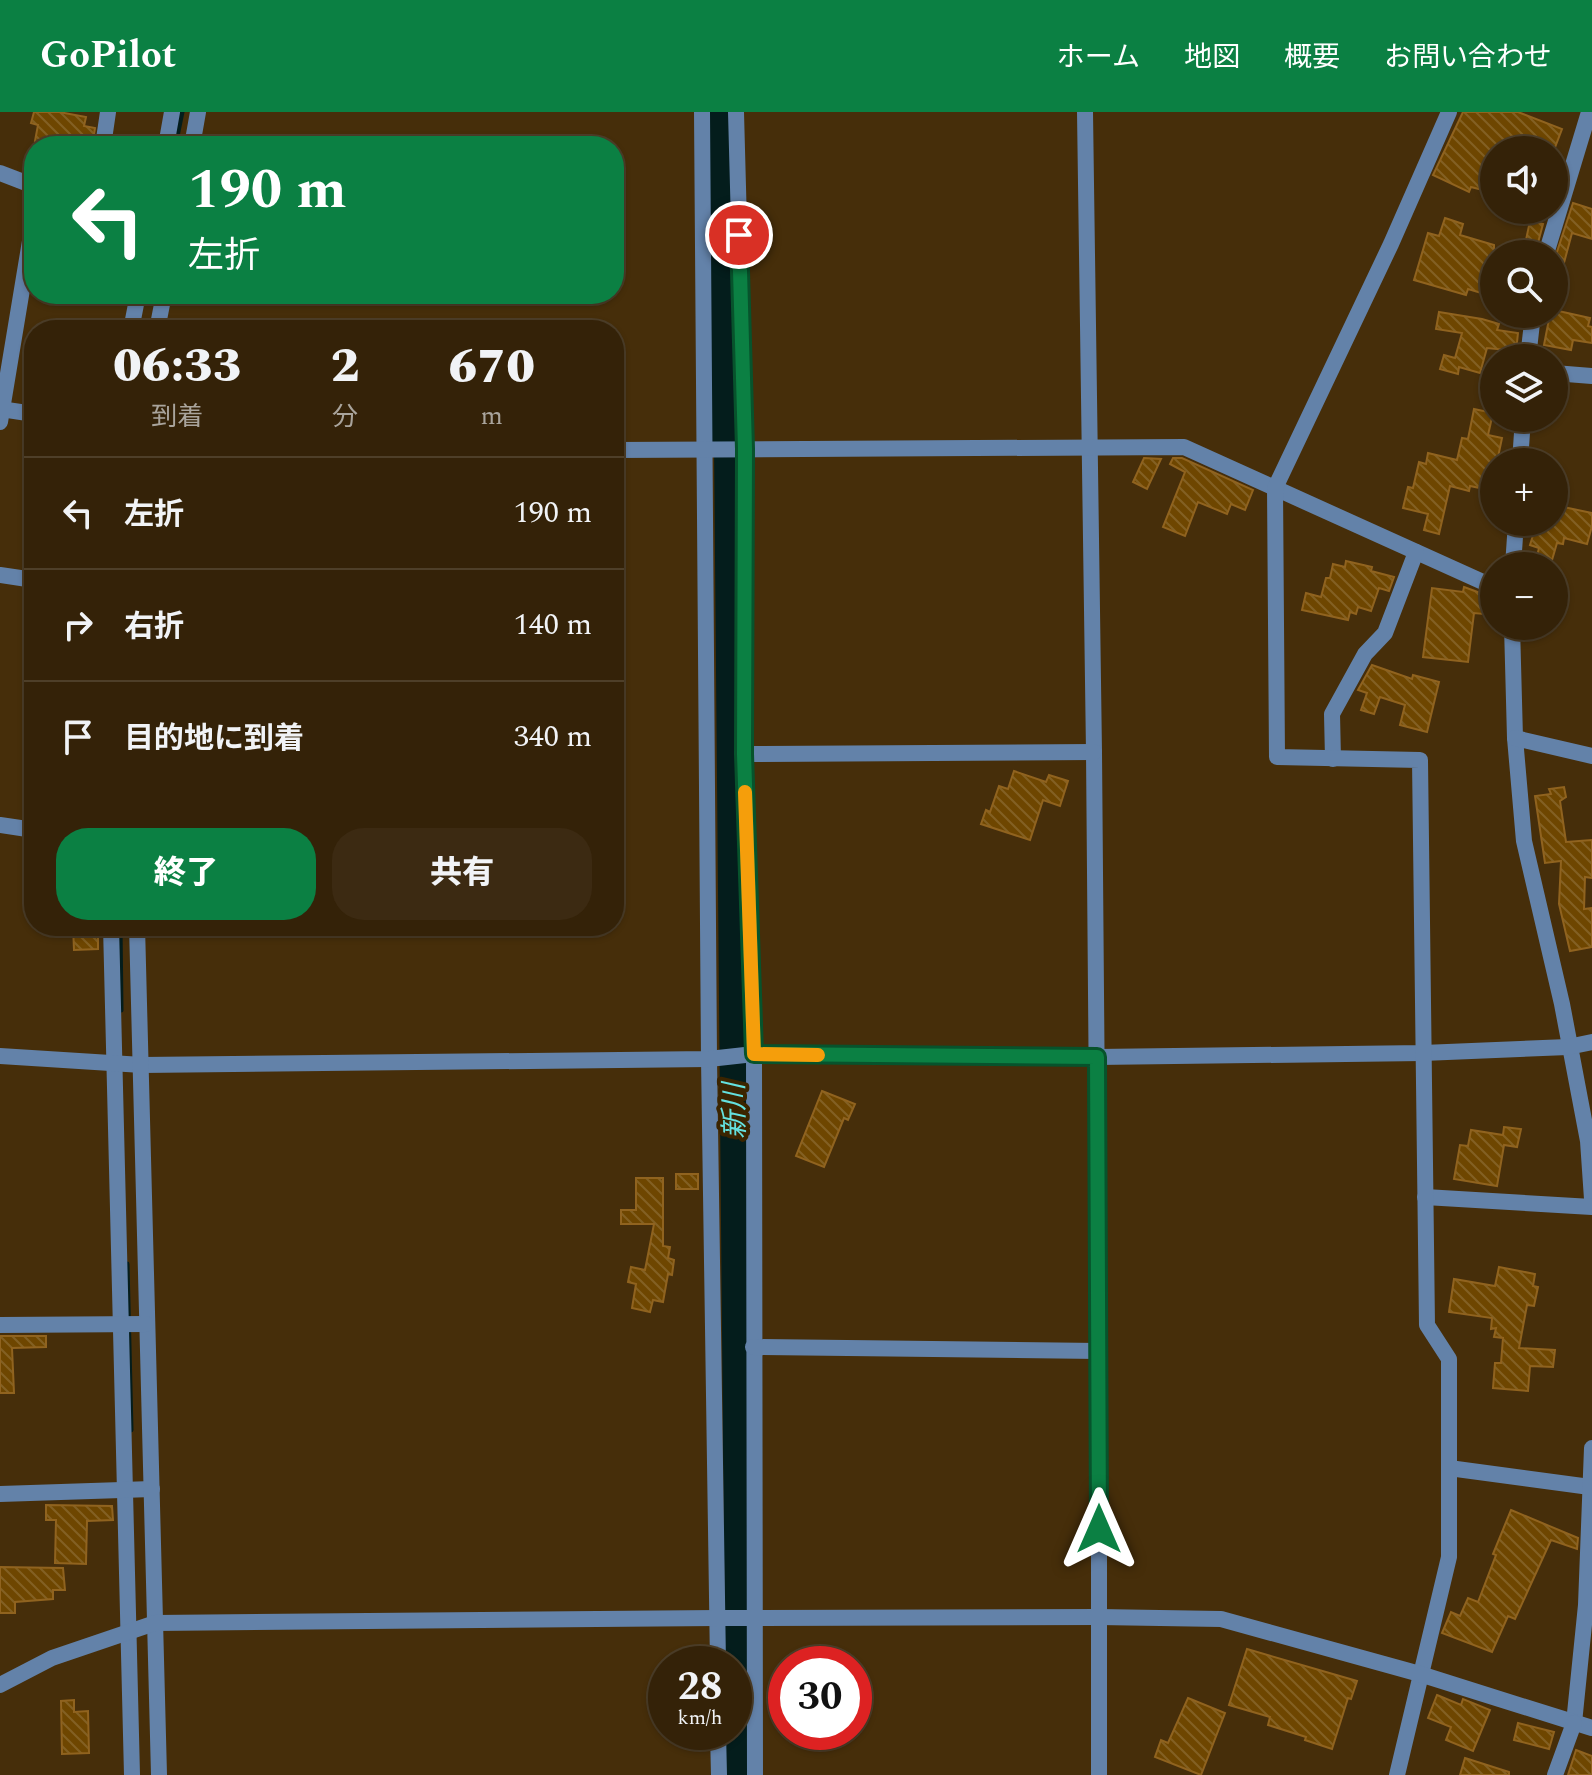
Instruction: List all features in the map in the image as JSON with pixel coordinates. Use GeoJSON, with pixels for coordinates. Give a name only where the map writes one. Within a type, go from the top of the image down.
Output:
{"type":"FeatureCollection","features":[{"type":"Feature","properties":{"kind":"street"},"geometry":{"type":"LineString","coordinates":[[104,136],[108,112]]}},
{"type":"Feature","properties":{"kind":"street"},"geometry":{"type":"LineString","coordinates":[[168,136],[172,112]]}},
{"type":"Feature","properties":{"kind":"street"},"geometry":{"type":"LineString","coordinates":[[194,136],[198,112]]}},
{"type":"Feature","properties":{"kind":"street"},"geometry":{"type":"LineString","coordinates":[[702,112],[710,449],[722,1618],[720,1646]]}},
{"type":"Feature","properties":{"kind":"street"},"geometry":{"type":"LineString","coordinates":[[736,112],[745,449],[744,754],[754,1054],[755,1775]]}},
{"type":"Feature","properties":{"kind":"street"},"geometry":{"type":"LineString","coordinates":[[1085,112],[1097,1057],[1099,1775]]}},
{"type":"Feature","properties":{"kind":"street"},"geometry":{"type":"LineString","coordinates":[[1397,1775],[1449,1557],[1449,1359],[1427,1325],[1420,760],[1277,757],[1275,488],[1391,244],[1449,112]]}},
{"type":"Feature","properties":{"kind":"street"},"geometry":{"type":"LineString","coordinates":[[1550,240],[1589,112]]}},
{"type":"Feature","properties":{"kind":"street"},"geometry":{"type":"LineString","coordinates":[[0,173],[24,182]]}},
{"type":"Feature","properties":{"kind":"street"},"geometry":{"type":"LineString","coordinates":[[24,276],[1,413],[24,414]]}},
{"type":"Feature","properties":{"kind":"street"},"geometry":{"type":"LineString","coordinates":[[1568,374],[1592,376]]}},
{"type":"Feature","properties":{"kind":"street"},"geometry":{"type":"LineString","coordinates":[[624,450],[1184,447],[1480,581]]}},
{"type":"Feature","properties":{"kind":"street"},"geometry":{"type":"LineString","coordinates":[[1333,759],[1332,714],[1365,654],[1385,633],[1416,552]]}},
{"type":"Feature","properties":{"kind":"street"},"geometry":{"type":"LineString","coordinates":[[0,575],[24,579]]}},
{"type":"Feature","properties":{"kind":"street"},"geometry":{"type":"LineString","coordinates":[[1512,640],[1515,738],[1524,841],[1559,990],[1588,1141],[1592,1199]]}},
{"type":"Feature","properties":{"kind":"street"},"geometry":{"type":"LineString","coordinates":[[1515,738],[1592,756]]}},
{"type":"Feature","properties":{"kind":"street"},"geometry":{"type":"LineString","coordinates":[[744,754],[1094,752]]}},
{"type":"Feature","properties":{"kind":"street"},"geometry":{"type":"LineString","coordinates":[[0,825],[24,829]]}},
{"type":"Feature","properties":{"kind":"street"},"geometry":{"type":"LineString","coordinates":[[111,936],[132,1775]]}},
{"type":"Feature","properties":{"kind":"street"},"geometry":{"type":"LineString","coordinates":[[137,936],[159,1775]]}},
{"type":"Feature","properties":{"kind":"street"},"geometry":{"type":"LineString","coordinates":[[0,1056],[142,1065],[715,1059],[754,1054],[1097,1057],[1423,1053],[1568,1047],[1592,1042]]}},
{"type":"Feature","properties":{"kind":"street"},"geometry":{"type":"LineString","coordinates":[[1425,1197],[1592,1207]]}},
{"type":"Feature","properties":{"kind":"street"},"geometry":{"type":"LineString","coordinates":[[0,1325],[146,1324]]}},
{"type":"Feature","properties":{"kind":"street"},"geometry":{"type":"LineString","coordinates":[[753,1347],[1099,1351]]}},
{"type":"Feature","properties":{"kind":"street"},"geometry":{"type":"LineString","coordinates":[[1555,1775],[1574,1723],[1586,1605],[1592,1448]]}},
{"type":"Feature","properties":{"kind":"street"},"geometry":{"type":"LineString","coordinates":[[1449,1468],[1590,1487]]}},
{"type":"Feature","properties":{"kind":"street"},"geometry":{"type":"LineString","coordinates":[[0,1494],[152,1489]]}},
{"type":"Feature","properties":{"kind":"street"},"geometry":{"type":"LineString","coordinates":[[128,1577],[154,1578]]}},
{"type":"Feature","properties":{"kind":"street"},"geometry":{"type":"LineString","coordinates":[[0,1685],[52,1658],[155,1623],[722,1618],[1221,1619],[1420,1674],[1592,1728]]}},
{"type":"Feature","properties":{"kind":"street"},"geometry":{"type":"LineString","coordinates":[[131,1736],[158,1734]]}},
{"type":"Feature","properties":{"kind":"street"},"geometry":{"type":"LineString","coordinates":[[718,1750],[719,1775]]}},
{"type":"Feature","properties":{"kind":"building"},"geometry":{"type":"Polygon","coordinates":[[[34,112],[59,112],[86,117],[84,126],[95,128],[94,136],[36,136],[38,125],[31,123],[34,112]]]}},
{"type":"Feature","properties":{"kind":"building"},"geometry":{"type":"Polygon","coordinates":[[[1463,112],[1518,112],[1562,129],[1559,136],[1480,136],[1480,189],[1471,187],[1469,192],[1433,175],[1463,112]]]}},
{"type":"Feature","properties":{"kind":"building"},"geometry":{"type":"Polygon","coordinates":[[[1573,203],[1592,209],[1592,239],[1572,233],[1568,248],[1568,240],[1561,240],[1573,203]]]}},
{"type":"Feature","properties":{"kind":"building"},"geometry":{"type":"Polygon","coordinates":[[[1445,218],[1463,224],[1460,235],[1480,241],[1480,293],[1468,289],[1466,295],[1414,280],[1428,233],[1439,236],[1445,218]]]}},
{"type":"Feature","properties":{"kind":"building"},"geometry":{"type":"Polygon","coordinates":[[[1529,224],[1543,224],[1539,240],[1526,240],[1529,224]]]}},
{"type":"Feature","properties":{"kind":"building"},"geometry":{"type":"Polygon","coordinates":[[[1439,312],[1480,319],[1480,328],[1518,333],[1517,344],[1480,344],[1480,373],[1459,367],[1458,374],[1440,369],[1444,355],[1455,358],[1462,333],[1436,329],[1439,312]]]}},
{"type":"Feature","properties":{"kind":"building"},"geometry":{"type":"Polygon","coordinates":[[[1568,313],[1590,318],[1588,326],[1592,327],[1592,343],[1573,340],[1571,350],[1568,349],[1568,344],[1544,344],[1547,328],[1568,328],[1568,313]]]}},
{"type":"Feature","properties":{"kind":"building"},"geometry":{"type":"Polygon","coordinates":[[[1474,409],[1480,410],[1480,432],[1502,438],[1500,448],[1480,448],[1480,488],[1470,486],[1469,491],[1450,486],[1439,534],[1424,530],[1428,514],[1403,508],[1408,487],[1413,488],[1419,462],[1426,464],[1428,453],[1457,460],[1462,438],[1468,439],[1474,409]]]}},
{"type":"Feature","properties":{"kind":"building"},"geometry":{"type":"Polygon","coordinates":[[[1144,458],[1161,459],[1147,489],[1133,482],[1144,458]]]}},
{"type":"Feature","properties":{"kind":"building"},"geometry":{"type":"Polygon","coordinates":[[[1173,458],[1182,458],[1253,490],[1245,510],[1231,504],[1227,514],[1198,502],[1185,536],[1163,527],[1185,472],[1170,464],[1173,458]]]}},
{"type":"Feature","properties":{"kind":"building"},"geometry":{"type":"Polygon","coordinates":[[[1568,508],[1592,513],[1587,544],[1564,538],[1563,544],[1557,543],[1554,552],[1538,552],[1539,548],[1530,545],[1533,536],[1568,536],[1568,508]]]}},
{"type":"Feature","properties":{"kind":"building"},"geometry":{"type":"Polygon","coordinates":[[[1346,561],[1372,567],[1371,571],[1394,577],[1389,591],[1379,588],[1371,611],[1358,607],[1356,614],[1350,612],[1348,620],[1302,610],[1306,593],[1321,597],[1333,564],[1345,567],[1346,561]]]}},
{"type":"Feature","properties":{"kind":"building"},"geometry":{"type":"Polygon","coordinates":[[[1464,587],[1480,593],[1480,614],[1474,613],[1468,662],[1423,657],[1432,588],[1463,592],[1464,587]]]}},
{"type":"Feature","properties":{"kind":"building"},"geometry":{"type":"Polygon","coordinates":[[[1372,665],[1412,679],[1413,675],[1439,682],[1427,732],[1400,725],[1405,705],[1380,697],[1374,714],[1361,710],[1367,693],[1358,690],[1372,665]]]}},
{"type":"Feature","properties":{"kind":"building"},"geometry":{"type":"Polygon","coordinates":[[[1014,771],[1046,782],[1049,775],[1068,781],[1060,806],[1043,800],[1030,840],[981,824],[986,810],[990,812],[999,786],[1008,789],[1014,771]]]}},
{"type":"Feature","properties":{"kind":"building"},"geometry":{"type":"Polygon","coordinates":[[[1564,787],[1566,797],[1560,801],[1566,842],[1592,840],[1592,878],[1585,877],[1584,909],[1592,908],[1592,947],[1570,951],[1559,904],[1561,861],[1545,863],[1535,796],[1551,794],[1549,789],[1564,787]]]}},
{"type":"Feature","properties":{"kind":"building"},"geometry":{"type":"Polygon","coordinates":[[[73,936],[98,936],[98,949],[74,950],[73,936]]]}},
{"type":"Feature","properties":{"kind":"building"},"geometry":{"type":"Polygon","coordinates":[[[822,1091],[855,1104],[848,1120],[844,1118],[824,1167],[796,1156],[822,1091]]]}},
{"type":"Feature","properties":{"kind":"building"},"geometry":{"type":"Polygon","coordinates":[[[1504,1127],[1521,1129],[1517,1147],[1504,1145],[1497,1186],[1454,1179],[1460,1145],[1468,1146],[1471,1130],[1503,1135],[1504,1127]]]}},
{"type":"Feature","properties":{"kind":"building"},"geometry":{"type":"Polygon","coordinates":[[[676,1174],[698,1174],[698,1189],[676,1189],[676,1174]]]}},
{"type":"Feature","properties":{"kind":"building"},"geometry":{"type":"Polygon","coordinates":[[[636,1178],[663,1178],[663,1246],[670,1247],[668,1258],[674,1260],[663,1302],[653,1300],[650,1312],[632,1308],[636,1284],[628,1282],[631,1267],[645,1270],[654,1224],[621,1224],[621,1210],[636,1210],[636,1178]]]}},
{"type":"Feature","properties":{"kind":"building"},"geometry":{"type":"Polygon","coordinates":[[[1499,1267],[1535,1274],[1533,1286],[1538,1287],[1534,1306],[1527,1305],[1519,1348],[1555,1350],[1553,1367],[1530,1366],[1528,1391],[1493,1388],[1495,1363],[1501,1363],[1503,1338],[1494,1337],[1496,1328],[1491,1329],[1492,1318],[1449,1312],[1454,1279],[1495,1286],[1499,1267]]]}},
{"type":"Feature","properties":{"kind":"building"},"geometry":{"type":"Polygon","coordinates":[[[0,1336],[46,1336],[46,1347],[12,1348],[14,1393],[0,1393],[0,1336]]]}},
{"type":"Feature","properties":{"kind":"building"},"geometry":{"type":"Polygon","coordinates":[[[46,1505],[112,1506],[113,1520],[87,1521],[86,1564],[55,1563],[56,1520],[46,1520],[46,1505]]]}},
{"type":"Feature","properties":{"kind":"building"},"geometry":{"type":"Polygon","coordinates":[[[1511,1510],[1578,1538],[1577,1549],[1551,1540],[1515,1619],[1508,1616],[1492,1652],[1442,1633],[1451,1612],[1460,1616],[1468,1598],[1478,1602],[1511,1510]]]}},
{"type":"Feature","properties":{"kind":"building"},"geometry":{"type":"Polygon","coordinates":[[[0,1567],[63,1568],[65,1590],[53,1590],[53,1599],[15,1602],[15,1613],[0,1613],[0,1567]]]}},
{"type":"Feature","properties":{"kind":"building"},"geometry":{"type":"Polygon","coordinates":[[[1247,1649],[1357,1681],[1351,1699],[1348,1698],[1332,1749],[1268,1725],[1270,1717],[1229,1705],[1247,1649]]]}},
{"type":"Feature","properties":{"kind":"building"},"geometry":{"type":"Polygon","coordinates":[[[1437,1695],[1461,1705],[1463,1699],[1490,1710],[1473,1751],[1446,1740],[1451,1727],[1428,1718],[1437,1695]]]}},
{"type":"Feature","properties":{"kind":"building"},"geometry":{"type":"Polygon","coordinates":[[[1188,1698],[1225,1713],[1201,1775],[1155,1757],[1161,1740],[1168,1743],[1188,1698]]]}},
{"type":"Feature","properties":{"kind":"building"},"geometry":{"type":"Polygon","coordinates":[[[74,1700],[74,1712],[88,1711],[89,1753],[62,1754],[61,1701],[74,1700]]]}},
{"type":"Feature","properties":{"kind":"building"},"geometry":{"type":"Polygon","coordinates":[[[1518,1723],[1554,1732],[1549,1749],[1514,1740],[1518,1723]]]}},
{"type":"Feature","properties":{"kind":"building"},"geometry":{"type":"Polygon","coordinates":[[[1576,1750],[1592,1756],[1592,1775],[1568,1775],[1576,1750]]]}},
{"type":"Feature","properties":{"kind":"building"},"geometry":{"type":"Polygon","coordinates":[[[1465,1758],[1509,1772],[1509,1775],[1460,1775],[1465,1758]]]}},
{"type":"Feature","properties":{"kind":"waterway"},"geometry":{"type":"LineString","coordinates":[[177,136],[182,112]]}},
{"type":"Feature","properties":{"kind":"waterway","name":"新川"},"geometry":{"type":"LineString","coordinates":[[721,112],[726,444],[729,445],[741,1775]]}},
{"type":"Feature","properties":{"kind":"waterway"},"geometry":{"type":"LineString","coordinates":[[120,936],[121,1010]]}},
{"type":"Feature","properties":{"kind":"waterway"},"geometry":{"type":"LineString","coordinates":[[127,1264],[131,1430]]}},
{"type":"Feature","properties":{"kind":"slow traffic"},"geometry":{"type":"LineString","coordinates":[[745,792],[754,1054],[818,1055]]}},
{"type":"Feature","properties":{"kind":"route"},"geometry":{"type":"LineString","coordinates":[[739,235],[745,449],[744,754],[754,1054],[1097,1057],[1099,1529]]}}]}
